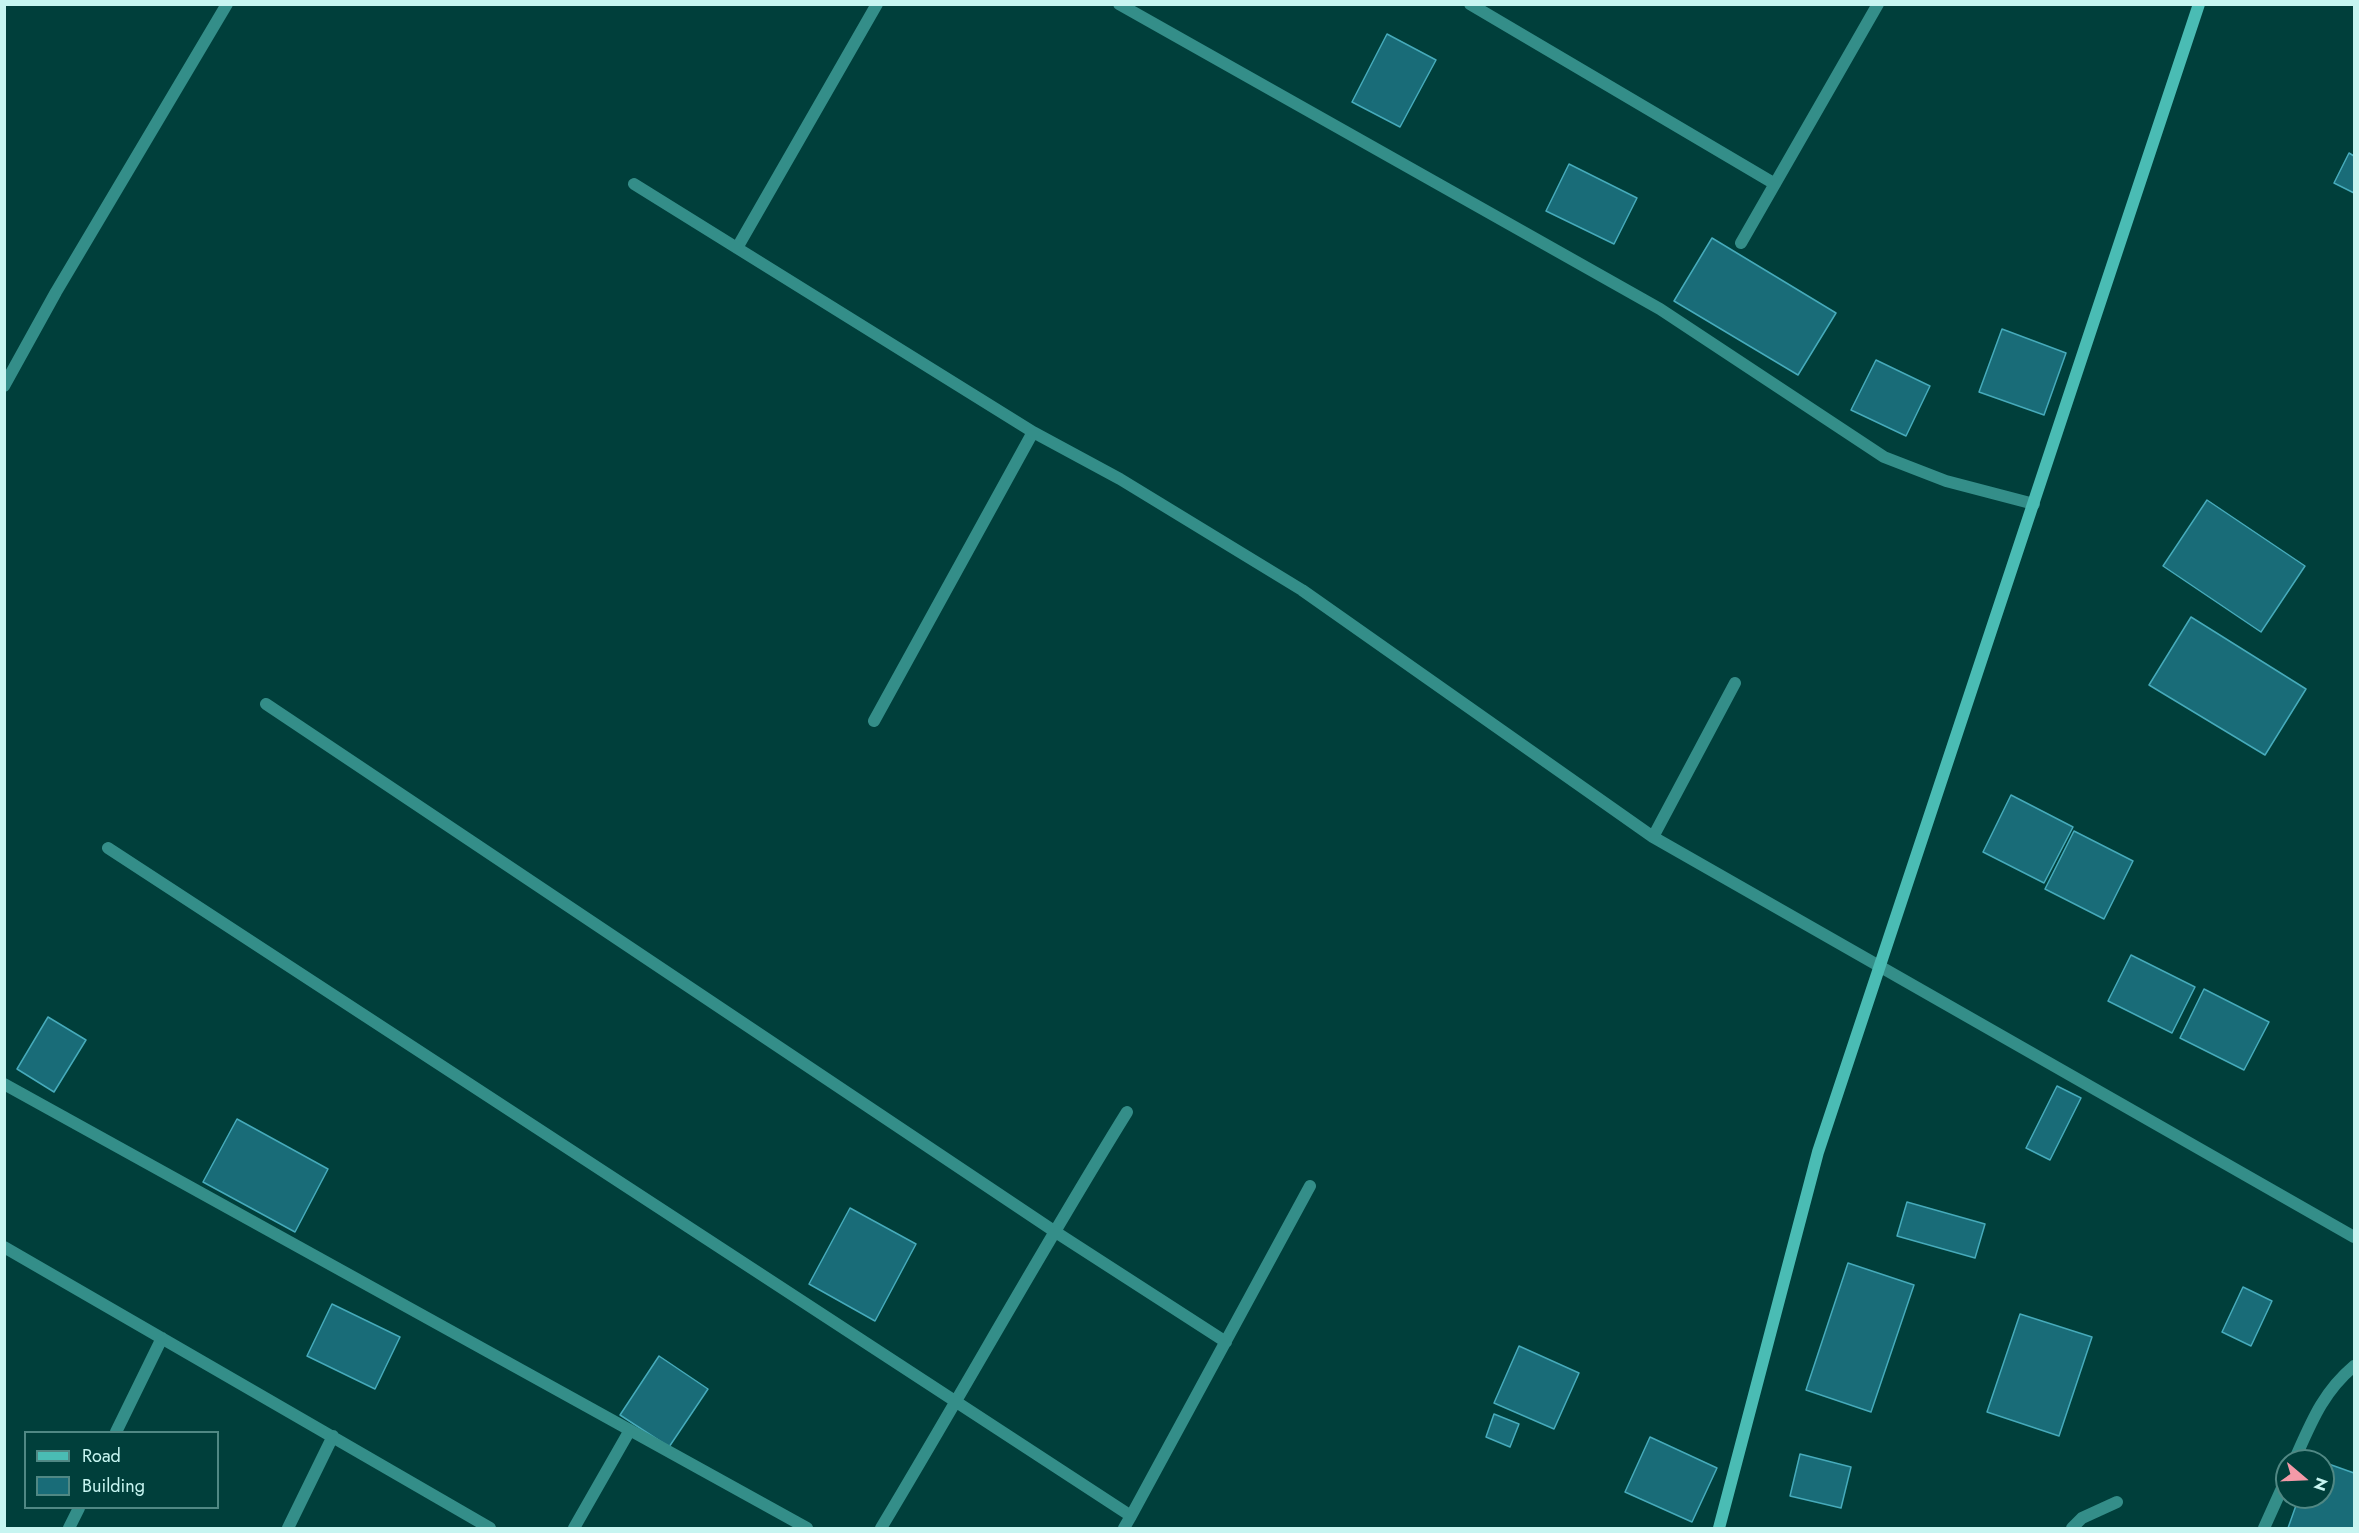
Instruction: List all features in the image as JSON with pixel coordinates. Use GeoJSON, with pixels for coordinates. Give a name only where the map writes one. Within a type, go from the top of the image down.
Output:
{"type":"FeatureCollection","features":[{"type":"Feature","properties":{"kind":"street"},"geometry":{"type":"LineString","coordinates":[[4,386],[62,281],[226,4]]}},
{"type":"Feature","properties":{"kind":"street"},"geometry":{"type":"LineString","coordinates":[[738,249],[877,4]]}},
{"type":"Feature","properties":{"kind":"street"},"geometry":{"type":"LineString","coordinates":[[1119,4],[1660,309],[1884,457],[1946,481],[2034,504]]}},
{"type":"Feature","properties":{"kind":"street"},"geometry":{"type":"LineString","coordinates":[[1470,4],[1775,184]]}},
{"type":"Feature","properties":{"kind":"street"},"geometry":{"type":"LineString","coordinates":[[1741,243],[1876,8],[1863,4]]}},
{"type":"Feature","properties":{"kind":"street"},"geometry":{"type":"LineString","coordinates":[[1719,1528],[1818,1152],[2199,4]]}},
{"type":"Feature","properties":{"kind":"street"},"geometry":{"type":"LineString","coordinates":[[634,184],[1033,432],[1120,479],[1302,590],[1653,837],[2355,1237]]}},
{"type":"Feature","properties":{"kind":"street"},"geometry":{"type":"LineString","coordinates":[[874,721],[1033,432]]}},
{"type":"Feature","properties":{"kind":"street"},"geometry":{"type":"LineString","coordinates":[[1653,837],[1735,683]]}},
{"type":"Feature","properties":{"kind":"street"},"geometry":{"type":"LineString","coordinates":[[266,704],[1054,1231],[1226,1342]]}},
{"type":"Feature","properties":{"kind":"street"},"geometry":{"type":"LineString","coordinates":[[108,848],[1131,1516]]}},
{"type":"Feature","properties":{"kind":"street"},"geometry":{"type":"LineString","coordinates":[[4,1084],[807,1528]]}},
{"type":"Feature","properties":{"kind":"street"},"geometry":{"type":"LineString","coordinates":[[881,1528],[956,1403],[1054,1231],[1127,1112]]}},
{"type":"Feature","properties":{"kind":"street"},"geometry":{"type":"LineString","coordinates":[[1124,1528],[1310,1186]]}},
{"type":"Feature","properties":{"kind":"street"},"geometry":{"type":"LineString","coordinates":[[4,1247],[490,1528]]}},
{"type":"Feature","properties":{"kind":"street"},"geometry":{"type":"LineString","coordinates":[[116,1431],[162,1338]]}},
{"type":"Feature","properties":{"kind":"street"},"geometry":{"type":"LineString","coordinates":[[2299,1449],[2318,1408],[2334,1383],[2355,1366]]}},
{"type":"Feature","properties":{"kind":"street"},"geometry":{"type":"LineString","coordinates":[[574,1528],[630,1430]]}},
{"type":"Feature","properties":{"kind":"street"},"geometry":{"type":"LineString","coordinates":[[288,1528],[333,1437]]}},
{"type":"Feature","properties":{"kind":"street"},"geometry":{"type":"LineString","coordinates":[[2072,1528],[2082,1518],[2117,1502]]}},
{"type":"Feature","properties":{"kind":"street"},"geometry":{"type":"LineString","coordinates":[[2264,1528],[2275,1504]]}},
{"type":"Feature","properties":{"kind":"street"},"geometry":{"type":"LineString","coordinates":[[69,1528],[78,1509]]}},
{"type":"Feature","properties":{"kind":"building"},"geometry":{"type":"Polygon","coordinates":[[[1387,34],[1436,60],[1400,127],[1352,102],[1387,34]]]}},
{"type":"Feature","properties":{"kind":"building"},"geometry":{"type":"Polygon","coordinates":[[[2349,153],[2354,156],[2354,193],[2334,183],[2349,153]]]}},
{"type":"Feature","properties":{"kind":"building"},"geometry":{"type":"Polygon","coordinates":[[[1569,164],[1637,198],[1614,244],[1546,211],[1569,164]]]}},
{"type":"Feature","properties":{"kind":"building"},"geometry":{"type":"Polygon","coordinates":[[[1712,238],[1836,313],[1798,375],[1674,301],[1712,238]]]}},
{"type":"Feature","properties":{"kind":"building"},"geometry":{"type":"Polygon","coordinates":[[[2002,329],[2066,353],[2044,415],[1979,392],[2002,329]]]}},
{"type":"Feature","properties":{"kind":"building"},"geometry":{"type":"Polygon","coordinates":[[[1876,360],[1930,386],[1906,436],[1851,410],[1876,360]]]}},
{"type":"Feature","properties":{"kind":"building"},"geometry":{"type":"Polygon","coordinates":[[[2207,500],[2305,566],[2261,632],[2163,566],[2207,500]]]}},
{"type":"Feature","properties":{"kind":"building"},"geometry":{"type":"Polygon","coordinates":[[[2191,617],[2306,689],[2265,755],[2149,685],[2191,617]]]}},
{"type":"Feature","properties":{"kind":"building"},"geometry":{"type":"Polygon","coordinates":[[[2011,795],[2073,827],[2044,883],[1983,852],[2011,795]]]}},
{"type":"Feature","properties":{"kind":"building"},"geometry":{"type":"Polygon","coordinates":[[[2074,831],[2133,861],[2104,919],[2045,889],[2074,831]]]}},
{"type":"Feature","properties":{"kind":"building"},"geometry":{"type":"Polygon","coordinates":[[[2131,955],[2195,987],[2172,1033],[2108,1001],[2131,955]]]}},
{"type":"Feature","properties":{"kind":"building"},"geometry":{"type":"Polygon","coordinates":[[[2204,989],[2269,1022],[2244,1070],[2180,1038],[2204,989]]]}},
{"type":"Feature","properties":{"kind":"building"},"geometry":{"type":"Polygon","coordinates":[[[48,1017],[86,1040],[54,1092],[17,1069],[48,1017]]]}},
{"type":"Feature","properties":{"kind":"building"},"geometry":{"type":"Polygon","coordinates":[[[2057,1086],[2081,1098],[2050,1160],[2026,1148],[2057,1086]]]}},
{"type":"Feature","properties":{"kind":"building"},"geometry":{"type":"Polygon","coordinates":[[[237,1119],[328,1169],[295,1232],[203,1182],[237,1119]]]}},
{"type":"Feature","properties":{"kind":"building"},"geometry":{"type":"Polygon","coordinates":[[[1907,1202],[1985,1224],[1975,1258],[1897,1236],[1907,1202]]]}},
{"type":"Feature","properties":{"kind":"building"},"geometry":{"type":"Polygon","coordinates":[[[850,1208],[916,1244],[875,1321],[809,1284],[850,1208]]]}},
{"type":"Feature","properties":{"kind":"building"},"geometry":{"type":"Polygon","coordinates":[[[1848,1263],[1914,1285],[1871,1412],[1806,1390],[1848,1263]]]}},
{"type":"Feature","properties":{"kind":"building"},"geometry":{"type":"Polygon","coordinates":[[[2243,1287],[2272,1301],[2251,1346],[2222,1332],[2243,1287]]]}},
{"type":"Feature","properties":{"kind":"building"},"geometry":{"type":"Polygon","coordinates":[[[332,1304],[400,1337],[375,1389],[307,1356],[332,1304]]]}},
{"type":"Feature","properties":{"kind":"building"},"geometry":{"type":"Polygon","coordinates":[[[2020,1314],[2092,1337],[2059,1436],[1987,1412],[2020,1314]]]}},
{"type":"Feature","properties":{"kind":"building"},"geometry":{"type":"Polygon","coordinates":[[[1519,1346],[1579,1373],[1554,1429],[1494,1403],[1519,1346]]]}},
{"type":"Feature","properties":{"kind":"building"},"geometry":{"type":"Polygon","coordinates":[[[659,1356],[708,1389],[669,1447],[620,1415],[659,1356]]]}},
{"type":"Feature","properties":{"kind":"building"},"geometry":{"type":"Polygon","coordinates":[[[1494,1414],[1519,1424],[1510,1447],[1486,1437],[1494,1414]]]}},
{"type":"Feature","properties":{"kind":"building"},"geometry":{"type":"Polygon","coordinates":[[[1650,1437],[1717,1468],[1692,1522],[1625,1492],[1650,1437]]]}},
{"type":"Feature","properties":{"kind":"building"},"geometry":{"type":"Polygon","coordinates":[[[1800,1454],[1851,1467],[1841,1508],[1790,1496],[1800,1454]]]}},
{"type":"Feature","properties":{"kind":"building"},"geometry":{"type":"Polygon","coordinates":[[[2335,1466],[2354,1473],[2354,1528],[2288,1528],[2295,1509],[2335,1509],[2335,1466]]]}}]}
